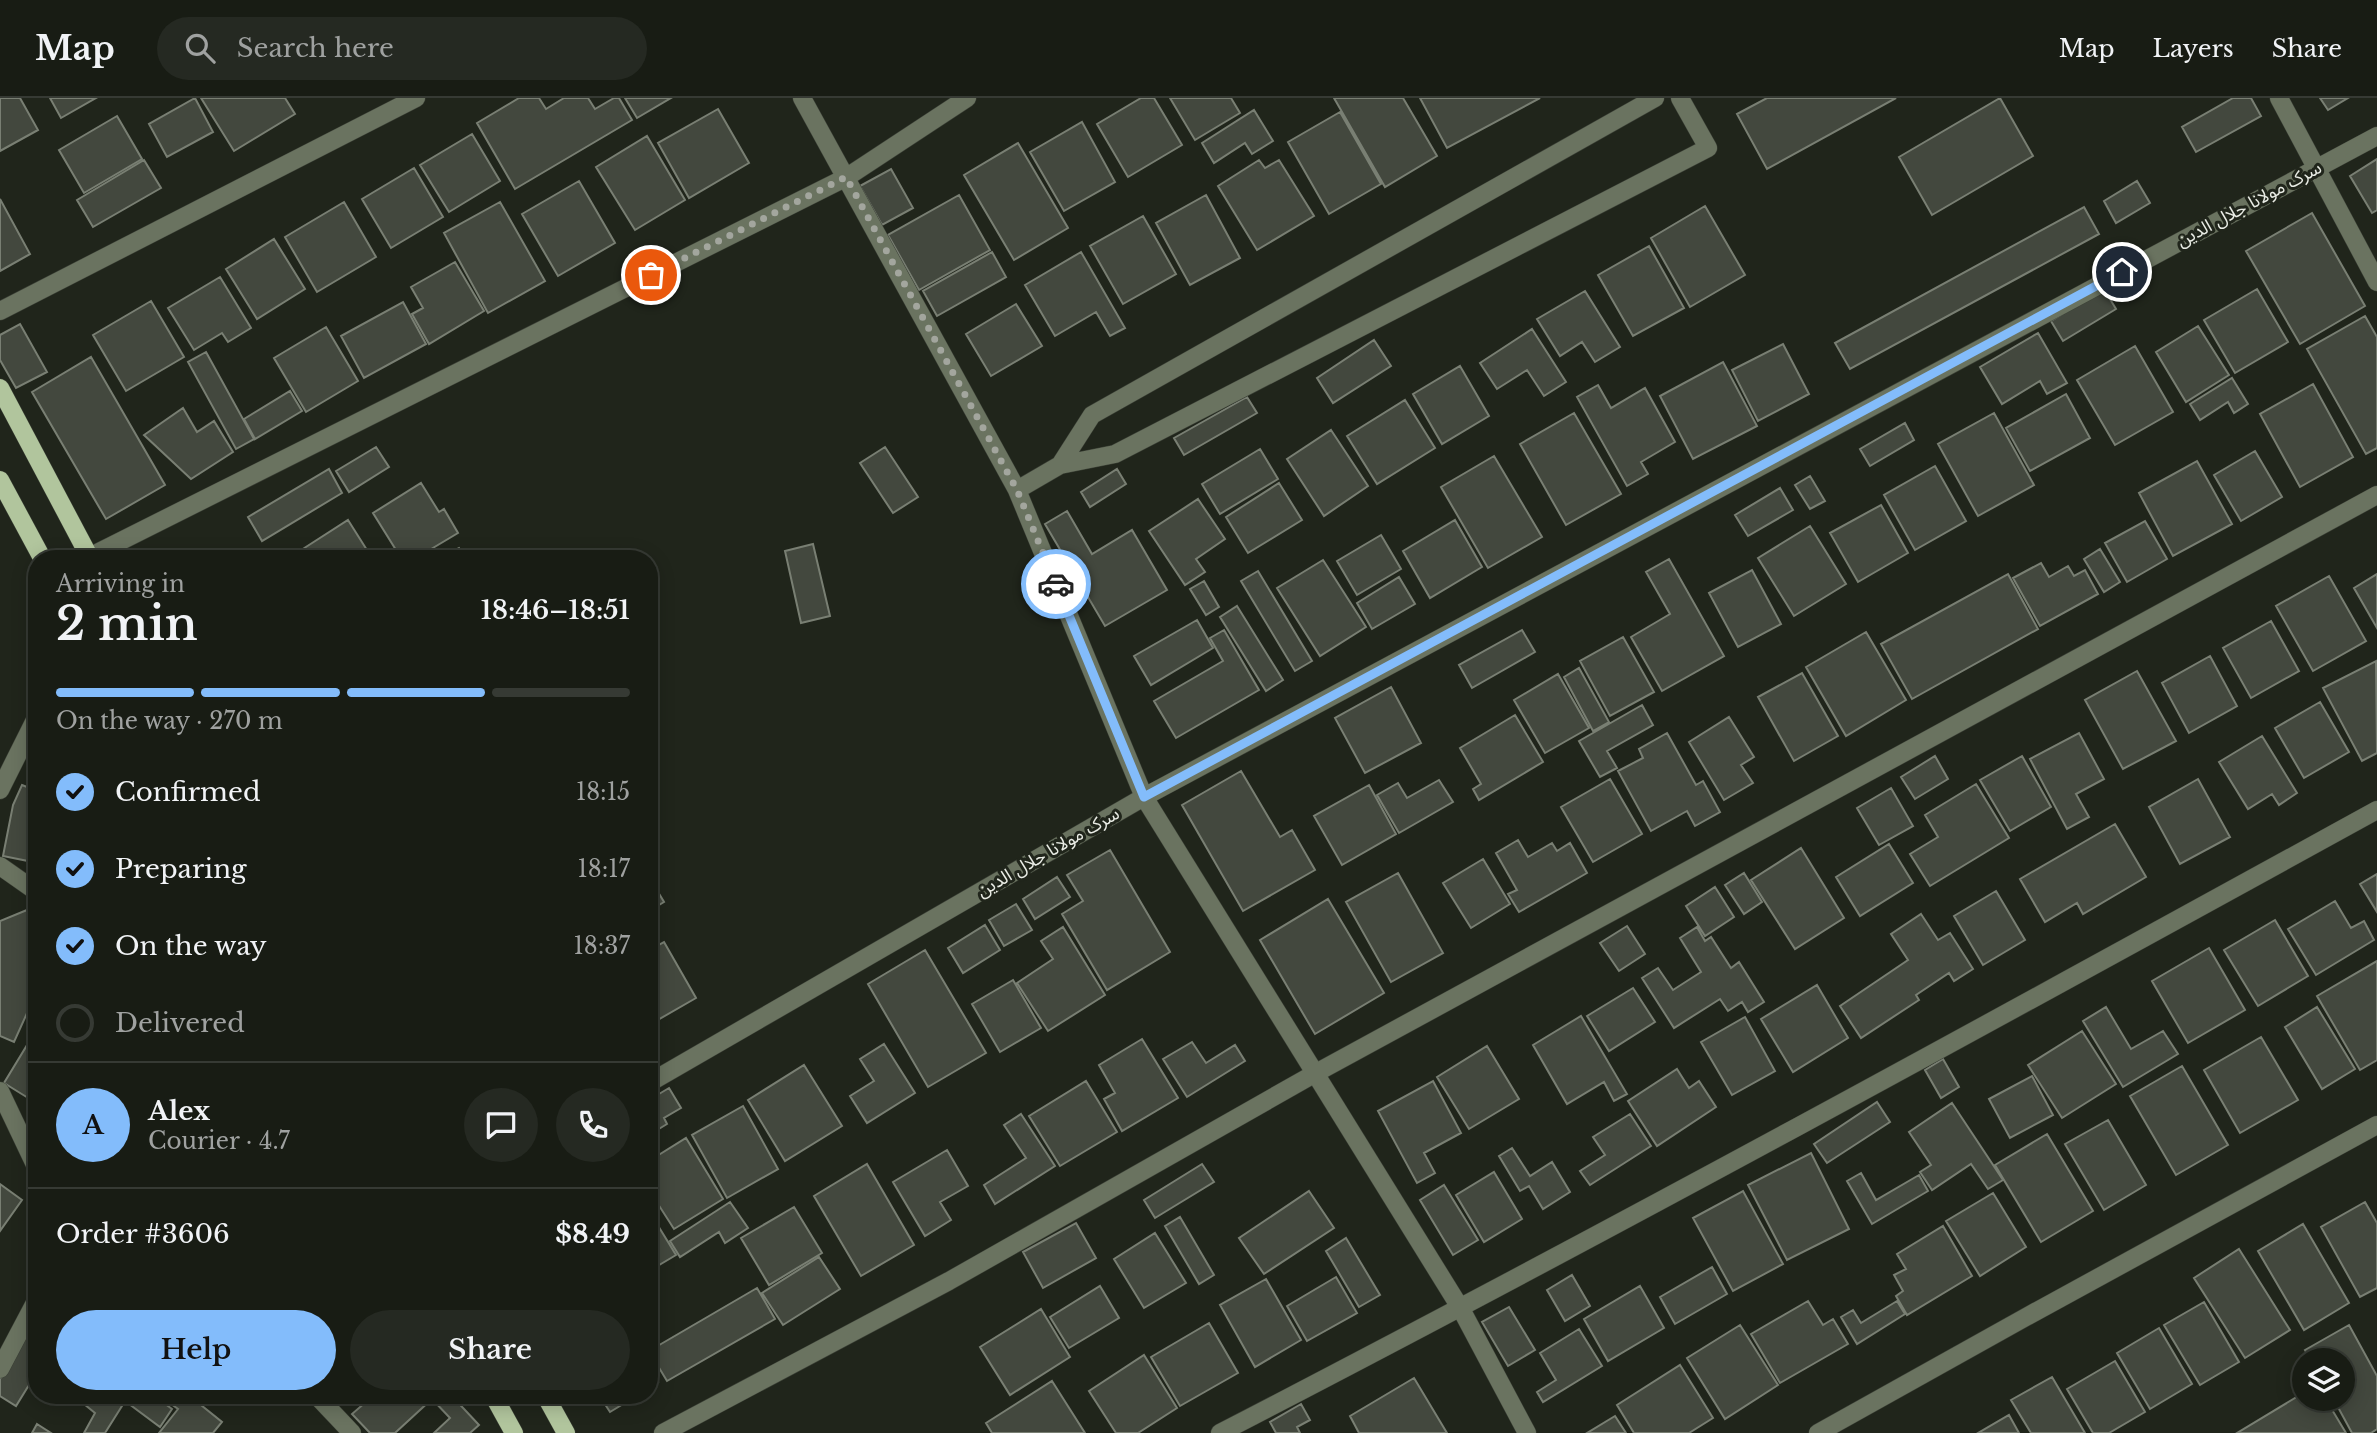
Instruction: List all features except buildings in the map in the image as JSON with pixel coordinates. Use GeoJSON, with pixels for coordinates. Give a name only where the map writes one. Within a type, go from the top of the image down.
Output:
{"type":"FeatureCollection","features":[{"type":"Feature","properties":{"kind":"main road"},"geometry":{"type":"LineString","coordinates":[[0,388],[86,550]]}},
{"type":"Feature","properties":{"kind":"main road"},"geometry":{"type":"LineString","coordinates":[[0,480],[38,550]]}},
{"type":"Feature","properties":{"kind":"main road"},"geometry":{"type":"LineString","coordinates":[[498,1404],[514,1433]]}},
{"type":"Feature","properties":{"kind":"main road"},"geometry":{"type":"LineString","coordinates":[[550,1404],[566,1433]]}},
{"type":"Feature","properties":{"kind":"street"},"geometry":{"type":"LineString","coordinates":[[0,311],[416,98]]}},
{"type":"Feature","properties":{"kind":"street"},"geometry":{"type":"LineString","coordinates":[[802,98],[1017,490],[1144,797],[1461,1308],[1527,1433]]}},
{"type":"Feature","properties":{"kind":"street"},"geometry":{"type":"LineString","coordinates":[[104,550],[846,177],[967,98]]}},
{"type":"Feature","properties":{"kind":"street"},"geometry":{"type":"LineString","coordinates":[[1060,466],[1092,415],[1655,98]]}},
{"type":"Feature","properties":{"kind":"street"},"geometry":{"type":"LineString","coordinates":[[1017,490],[1060,466],[1115,454],[1708,148],[1680,98]]}},
{"type":"Feature","properties":{"kind":"street"},"geometry":{"type":"LineString","coordinates":[[2278,98],[2377,282]]}},
{"type":"Feature","properties":{"kind":"street","name":"سرک مولانا جلال الدین"},"geometry":{"type":"LineString","coordinates":[[658,1078],[1144,797],[2377,136]]}},
{"type":"Feature","properties":{"kind":"street"},"geometry":{"type":"LineString","coordinates":[[663,1433],[949,1282],[1314,1074],[2377,495]]}},
{"type":"Feature","properties":{"kind":"street"},"geometry":{"type":"LineString","coordinates":[[0,790],[28,734]]}},
{"type":"Feature","properties":{"kind":"street"},"geometry":{"type":"LineString","coordinates":[[1220,1433],[1461,1308],[2377,810]]}},
{"type":"Feature","properties":{"kind":"street"},"geometry":{"type":"LineString","coordinates":[[0,866],[28,886]]}},
{"type":"Feature","properties":{"kind":"street"},"geometry":{"type":"LineString","coordinates":[[0,1091],[28,1150]]}},
{"type":"Feature","properties":{"kind":"street"},"geometry":{"type":"LineString","coordinates":[[1818,1433],[2377,1125]]}},
{"type":"Feature","properties":{"kind":"street"},"geometry":{"type":"LineString","coordinates":[[0,1369],[28,1316]]}},
{"type":"Feature","properties":{"kind":"street"},"geometry":{"type":"LineString","coordinates":[[325,1404],[352,1433]]}},
{"type":"Feature","properties":{"kind":"way so far"},"geometry":{"type":"LineString","coordinates":[[651,275],[846,177],[1017,490],[1056,584]]}},
{"type":"Feature","properties":{"kind":"route"},"geometry":{"type":"LineString","coordinates":[[1056,584],[1144,797],[2122,272]]}}]}
